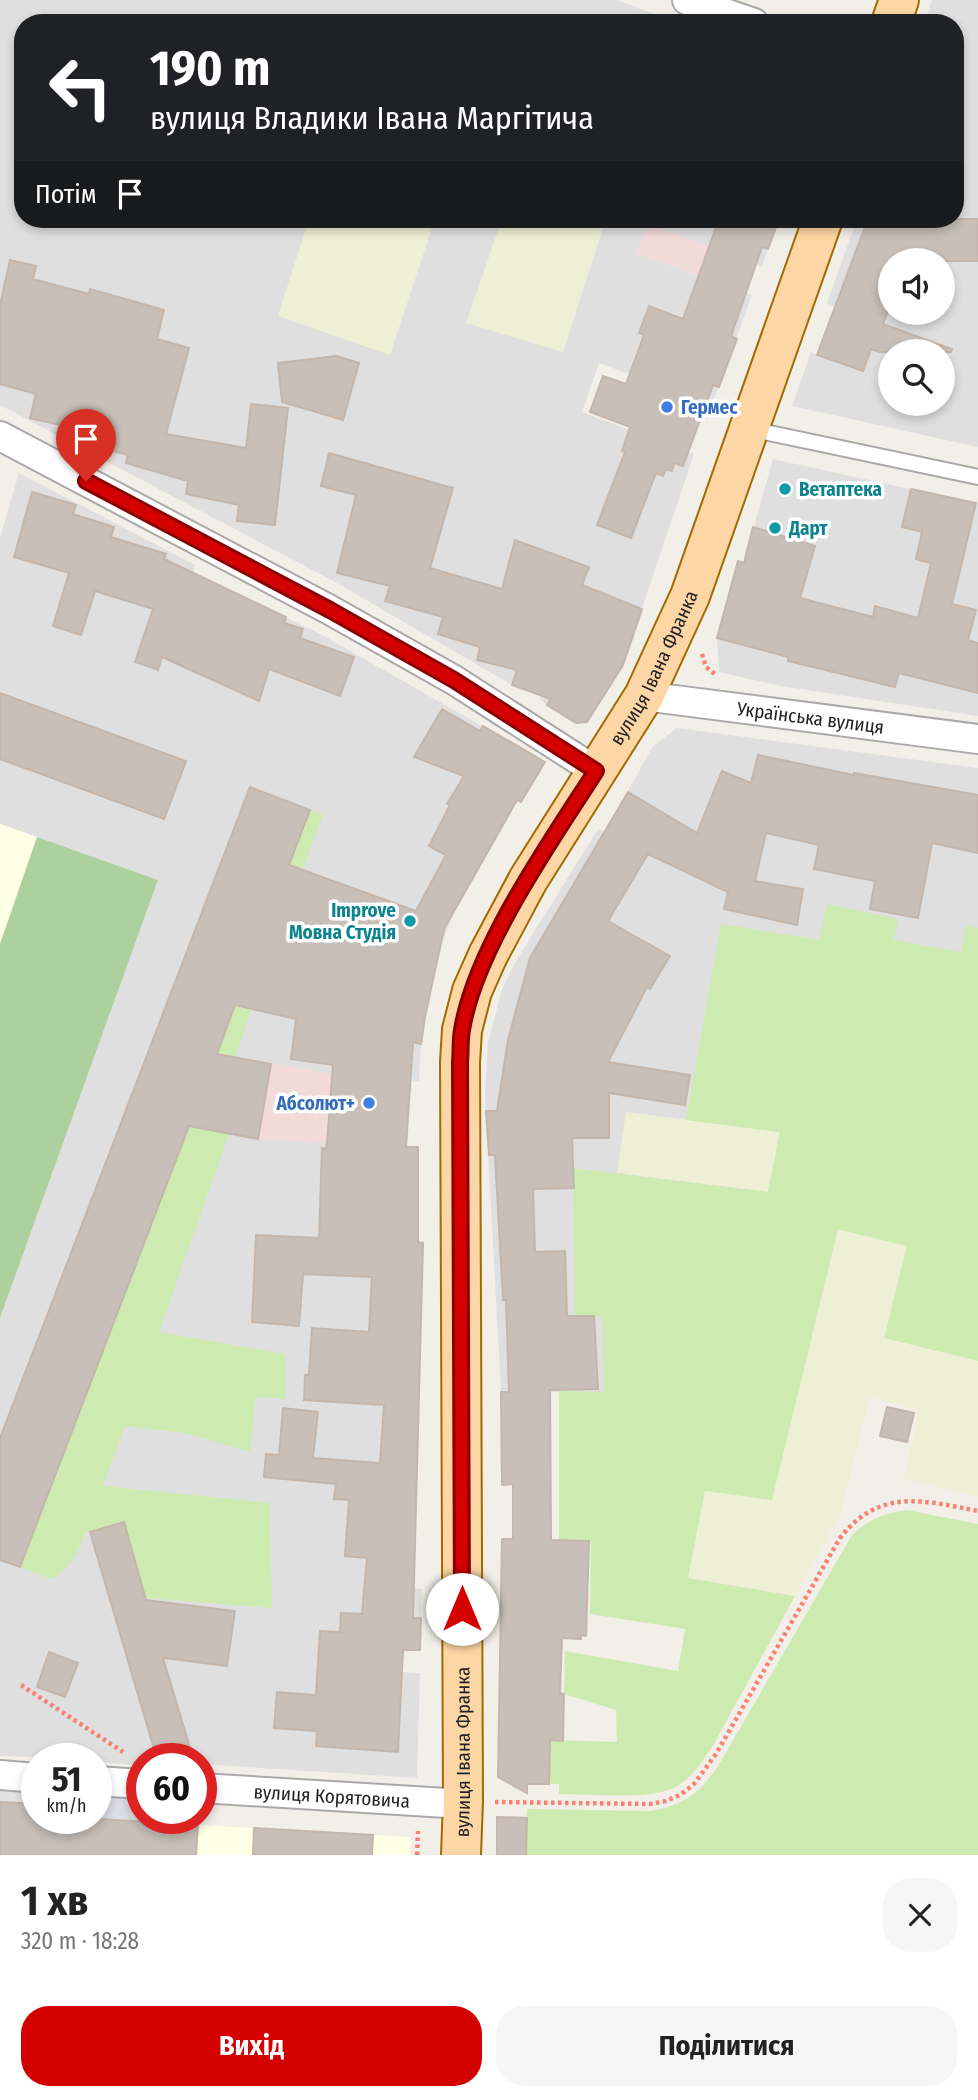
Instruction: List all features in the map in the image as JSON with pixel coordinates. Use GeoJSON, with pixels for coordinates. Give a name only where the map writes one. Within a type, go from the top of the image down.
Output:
{"type":"FeatureCollection","features":[{"type":"Feature","properties":{"kind":"main road","name":"вулиця Івана Франка"},"geometry":{"type":"LineString","coordinates":[[461,1855],[462,1030],[472,991],[506,917],[644,696],[690,596],[819,228]]}},
{"type":"Feature","properties":{"kind":"street"},"geometry":{"type":"LineString","coordinates":[[687,0],[728,14]]}},
{"type":"Feature","properties":{"kind":"street"},"geometry":{"type":"LineString","coordinates":[[0,436],[330,610],[454,680],[596,771]]}},
{"type":"Feature","properties":{"kind":"street","name":"Українська вулиця"},"geometry":{"type":"LineString","coordinates":[[644,696],[978,738]]}},
{"type":"Feature","properties":{"kind":"street"},"geometry":{"type":"LineString","coordinates":[[0,1776],[21,1777]]}},
{"type":"Feature","properties":{"kind":"street","name":"вулиця Корятовича"},"geometry":{"type":"LineString","coordinates":[[217,1789],[463,1802]]}},
{"type":"Feature","properties":{"kind":"lane"},"geometry":{"type":"LineString","coordinates":[[748,429],[978,477]]}},
{"type":"Feature","properties":{"kind":"path"},"geometry":{"type":"LineString","coordinates":[[463,1802],[650,1804],[680,1795],[694,1784],[716,1754],[840,1538],[853,1522],[873,1509],[899,1502],[934,1502],[978,1511]]}},
{"type":"Feature","properties":{"kind":"path"},"geometry":{"type":"LineString","coordinates":[[21,1685],[126,1754]]}},
{"type":"Feature","properties":{"kind":"path"},"geometry":{"type":"LineString","coordinates":[[417,1855],[418,1831]]}},
{"type":"Feature","properties":{"kind":"shaded area"},"geometry":{"type":"Polygon","coordinates":[[[0,0],[616,0],[655,14],[14,14],[14,228],[646,228],[637,253],[752,295],[712,404],[599,363],[582,412],[694,454],[628,650],[576,723],[540,700],[541,695],[512,685],[335,582],[0,405],[0,0]]]}},
{"type":"Feature","properties":{"kind":"shaded area"},"geometry":{"type":"Polygon","coordinates":[[[932,0],[978,0],[978,447],[792,406],[811,352],[818,355],[835,307],[827,303],[854,228],[964,228],[964,14],[927,14],[932,0]]]}},
{"type":"Feature","properties":{"kind":"shaded area"},"geometry":{"type":"Polygon","coordinates":[[[306,228],[432,228],[390,355],[278,316],[306,228]]]}},
{"type":"Feature","properties":{"kind":"shaded area"},"geometry":{"type":"Polygon","coordinates":[[[499,228],[603,228],[563,352],[466,323],[499,228]]]}},
{"type":"Feature","properties":{"kind":"shaded area"},"geometry":{"type":"Polygon","coordinates":[[[646,228],[658,228],[756,263],[746,293],[637,253],[646,228]]]}},
{"type":"Feature","properties":{"kind":"shaded area"},"geometry":{"type":"Polygon","coordinates":[[[655,228],[776,228],[762,266],[655,228]]]}},
{"type":"Feature","properties":{"kind":"shaded area"},"geometry":{"type":"Polygon","coordinates":[[[773,459],[978,504],[978,716],[781,686],[719,672],[717,638],[738,561],[744,562],[773,459]]]}},
{"type":"Feature","properties":{"kind":"shaded area"},"geometry":{"type":"Polygon","coordinates":[[[19,473],[195,565],[193,573],[324,636],[545,762],[521,802],[517,800],[454,912],[440,948],[430,993],[421,1043],[419,1081],[332,1074],[258,1139],[418,1147],[417,1242],[423,1243],[423,1263],[414,1588],[422,1589],[420,1650],[403,1650],[402,1672],[420,1673],[417,1778],[217,1765],[217,1743],[126,1743],[126,1764],[112,1763],[112,1743],[21,1743],[21,1757],[0,1756],[0,1318],[158,880],[0,824],[0,538],[19,473]]]}},
{"type":"Feature","properties":{"kind":"shaded area"},"geometry":{"type":"Polygon","coordinates":[[[677,728],[978,768],[978,1264],[726,1393],[501,1392],[485,1095],[488,1043],[502,989],[516,961],[598,829],[605,832],[653,746],[677,728]]]}},
{"type":"Feature","properties":{"kind":"shaded area"},"geometry":{"type":"Polygon","coordinates":[[[0,824],[37,837],[0,944],[0,824]]]}},
{"type":"Feature","properties":{"kind":"shaded area"},"geometry":{"type":"Polygon","coordinates":[[[235,1056],[332,1074],[410,1080],[406,1147],[258,1139],[229,1134],[211,1127],[235,1056]]]}},
{"type":"Feature","properties":{"kind":"shaded area"},"geometry":{"type":"Polygon","coordinates":[[[626,1112],[780,1132],[768,1192],[617,1173],[626,1112]]]}},
{"type":"Feature","properties":{"kind":"shaded area"},"geometry":{"type":"Polygon","coordinates":[[[838,1229],[907,1246],[884,1337],[978,1361],[978,1497],[904,1479],[919,1410],[870,1397],[840,1515],[795,1596],[688,1578],[705,1491],[772,1499],[838,1229]]]}},
{"type":"Feature","properties":{"kind":"shaded area"},"geometry":{"type":"Polygon","coordinates":[[[0,1787],[21,1788],[21,1803],[0,1802],[0,1787]]]}},
{"type":"Feature","properties":{"kind":"shaded area"},"geometry":{"type":"Polygon","coordinates":[[[112,1794],[126,1794],[126,1820],[112,1820],[112,1794]]]}},
{"type":"Feature","properties":{"kind":"shaded area"},"geometry":{"type":"Polygon","coordinates":[[[217,1826],[411,1837],[410,1855],[196,1855],[197,1834],[217,1834],[217,1826]]]}},
{"type":"Feature","properties":{"kind":"green space"},"geometry":{"type":"Polygon","coordinates":[[[310,810],[323,815],[211,1127],[229,1134],[159,1332],[285,1354],[285,1399],[256,1397],[250,1452],[185,1433],[125,1426],[103,1486],[270,1503],[272,1608],[146,1598],[123,1522],[85,1533],[73,1560],[64,1571],[51,1579],[20,1567],[310,810]]]}},
{"type":"Feature","properties":{"kind":"green space"},"geometry":{"type":"Polygon","coordinates":[[[37,837],[158,880],[0,1318],[0,944],[37,837]]]}},
{"type":"Feature","properties":{"kind":"green space"},"geometry":{"type":"Polygon","coordinates":[[[827,904],[898,919],[894,940],[961,952],[966,926],[978,928],[978,1361],[884,1338],[907,1246],[838,1229],[772,1500],[705,1491],[688,1578],[795,1596],[715,1742],[689,1777],[677,1786],[653,1794],[559,1794],[559,1784],[549,1784],[550,1740],[617,1742],[616,1710],[564,1694],[565,1651],[678,1671],[685,1629],[590,1614],[591,1542],[559,1540],[559,1391],[604,1392],[602,1317],[575,1316],[573,1168],[768,1192],[780,1132],[686,1120],[721,924],[819,940],[827,904]]]}},
{"type":"Feature","properties":{"kind":"green space"},"geometry":{"type":"Polygon","coordinates":[[[907,1510],[978,1524],[978,1855],[526,1855],[527,1809],[649,1811],[671,1806],[696,1792],[717,1768],[852,1535],[877,1518],[907,1510]]]}},
{"type":"Feature","properties":{"kind":"building"},"geometry":{"type":"Polygon","coordinates":[[[964,219],[978,219],[978,261],[955,261],[955,248],[878,248],[878,325],[886,325],[924,339],[878,339],[878,351],[871,349],[863,371],[817,355],[865,228],[964,228],[964,219]]]}},
{"type":"Feature","properties":{"kind":"building"},"geometry":{"type":"Polygon","coordinates":[[[716,228],[776,228],[768,249],[762,247],[731,336],[737,339],[719,387],[713,385],[683,466],[674,463],[672,471],[666,469],[663,476],[656,473],[631,538],[597,525],[625,452],[622,451],[630,427],[590,412],[603,376],[626,384],[644,335],[639,333],[649,306],[683,319],[716,228]]]}},
{"type":"Feature","properties":{"kind":"building"},"geometry":{"type":"Polygon","coordinates":[[[10,260],[36,266],[33,279],[89,294],[90,289],[164,310],[157,339],[189,348],[166,434],[246,448],[251,404],[288,408],[275,525],[237,521],[239,505],[186,494],[188,481],[126,463],[128,455],[73,441],[77,429],[30,418],[36,394],[0,384],[0,305],[10,260]]]}},
{"type":"Feature","properties":{"kind":"building"},"geometry":{"type":"Polygon","coordinates":[[[336,356],[359,363],[343,420],[282,402],[278,363],[336,356]]]}},
{"type":"Feature","properties":{"kind":"building"},"geometry":{"type":"Polygon","coordinates":[[[329,453],[453,488],[430,568],[502,589],[515,540],[589,567],[582,585],[642,609],[623,665],[587,722],[576,723],[547,705],[551,699],[512,685],[517,670],[477,660],[480,647],[438,634],[443,617],[385,601],[390,586],[337,573],[356,495],[321,486],[329,453]]]}},
{"type":"Feature","properties":{"kind":"building"},"geometry":{"type":"Polygon","coordinates":[[[911,489],[976,503],[952,604],[976,610],[968,640],[978,643],[978,693],[899,673],[895,687],[788,661],[788,657],[717,638],[738,561],[744,563],[753,527],[815,546],[800,598],[873,617],[875,606],[918,618],[931,563],[916,559],[922,532],[902,527],[911,489]]]}},
{"type":"Feature","properties":{"kind":"building"},"geometry":{"type":"Polygon","coordinates":[[[32,492],[76,505],[73,514],[114,527],[111,537],[166,554],[164,559],[286,617],[284,623],[303,629],[300,638],[354,657],[340,696],[269,669],[259,701],[162,657],[158,670],[135,662],[153,609],[95,591],[81,635],[53,626],[69,573],[14,557],[32,492]]]}},
{"type":"Feature","properties":{"kind":"building"},"geometry":{"type":"Polygon","coordinates":[[[0,693],[186,761],[164,819],[0,759],[0,693]]]}},
{"type":"Feature","properties":{"kind":"building"},"geometry":{"type":"Polygon","coordinates":[[[442,709],[480,731],[483,726],[545,762],[521,802],[517,800],[444,929],[421,1044],[413,1042],[406,1147],[418,1147],[418,1242],[423,1243],[413,1618],[421,1618],[420,1650],[403,1650],[398,1752],[316,1746],[317,1731],[274,1728],[277,1692],[316,1695],[320,1631],[340,1632],[341,1613],[362,1614],[367,1558],[345,1556],[349,1500],[334,1499],[336,1484],[264,1477],[266,1454],[279,1455],[283,1408],[318,1412],[313,1458],[380,1463],[384,1405],[304,1400],[305,1375],[309,1375],[312,1328],[369,1332],[372,1277],[303,1274],[299,1326],[252,1322],[256,1235],[319,1238],[322,1148],[326,1149],[327,1143],[333,1065],[291,1059],[296,1019],[235,1005],[217,1054],[271,1064],[258,1139],[189,1126],[20,1567],[0,1560],[0,1438],[250,787],[310,810],[289,865],[416,911],[446,855],[429,846],[450,805],[447,804],[464,776],[414,757],[442,709]]]}},
{"type":"Feature","properties":{"kind":"building"},"geometry":{"type":"Polygon","coordinates":[[[758,755],[854,775],[978,795],[978,853],[932,843],[918,918],[870,909],[875,881],[814,869],[819,845],[766,833],[755,881],[803,889],[797,925],[724,909],[728,892],[648,854],[608,921],[670,956],[650,989],[647,987],[608,1062],[690,1075],[685,1105],[609,1093],[609,1138],[572,1138],[574,1188],[533,1189],[535,1252],[565,1251],[567,1316],[594,1316],[598,1389],[550,1390],[551,1540],[589,1541],[586,1636],[581,1635],[581,1639],[562,1638],[560,1693],[564,1694],[563,1741],[550,1740],[549,1784],[527,1784],[527,1793],[498,1777],[502,1539],[513,1539],[513,1484],[502,1485],[501,1392],[509,1392],[506,1300],[503,1300],[495,1155],[489,1155],[486,1111],[497,1111],[508,1040],[530,958],[628,792],[697,833],[722,771],[751,783],[758,755]]]}},
{"type":"Feature","properties":{"kind":"building"},"geometry":{"type":"Polygon","coordinates":[[[887,1407],[914,1413],[907,1442],[880,1436],[887,1407]]]}},
{"type":"Feature","properties":{"kind":"building"},"geometry":{"type":"Polygon","coordinates":[[[124,1522],[146,1600],[235,1611],[227,1666],[163,1658],[189,1743],[152,1743],[90,1532],[124,1522]]]}},
{"type":"Feature","properties":{"kind":"building"},"geometry":{"type":"Polygon","coordinates":[[[49,1652],[78,1663],[65,1697],[37,1687],[49,1652]]]}},
{"type":"Feature","properties":{"kind":"building"},"geometry":{"type":"Polygon","coordinates":[[[0,1802],[21,1803],[21,1834],[112,1834],[112,1820],[126,1821],[126,1834],[197,1834],[196,1855],[0,1855],[0,1802]]]}},
{"type":"Feature","properties":{"kind":"building"},"geometry":{"type":"Polygon","coordinates":[[[497,1817],[527,1818],[526,1855],[497,1855],[497,1817]]]}},
{"type":"Feature","properties":{"kind":"building"},"geometry":{"type":"Polygon","coordinates":[[[254,1828],[373,1835],[372,1855],[253,1855],[254,1828]]]}},
{"type":"Feature","properties":{"kind":"place","name":"Гермес"},"geometry":{"type":"Point","coordinates":[667,407]}},
{"type":"Feature","properties":{"kind":"place","name":"Ветаптека"},"geometry":{"type":"Point","coordinates":[785,489]}},
{"type":"Feature","properties":{"kind":"place","name":"Дарт"},"geometry":{"type":"Point","coordinates":[775,528]}},
{"type":"Feature","properties":{"kind":"place","name":"Improve Мовна Студія"},"geometry":{"type":"Point","coordinates":[410,921]}},
{"type":"Feature","properties":{"kind":"place","name":"Абсолют+"},"geometry":{"type":"Point","coordinates":[369,1103]}},
{"type":"Feature","properties":{"kind":"route"},"geometry":{"type":"LineString","coordinates":[[86,481],[330,610],[454,680],[596,771],[506,917],[472,991],[462,1030],[462,1609]]}}]}
